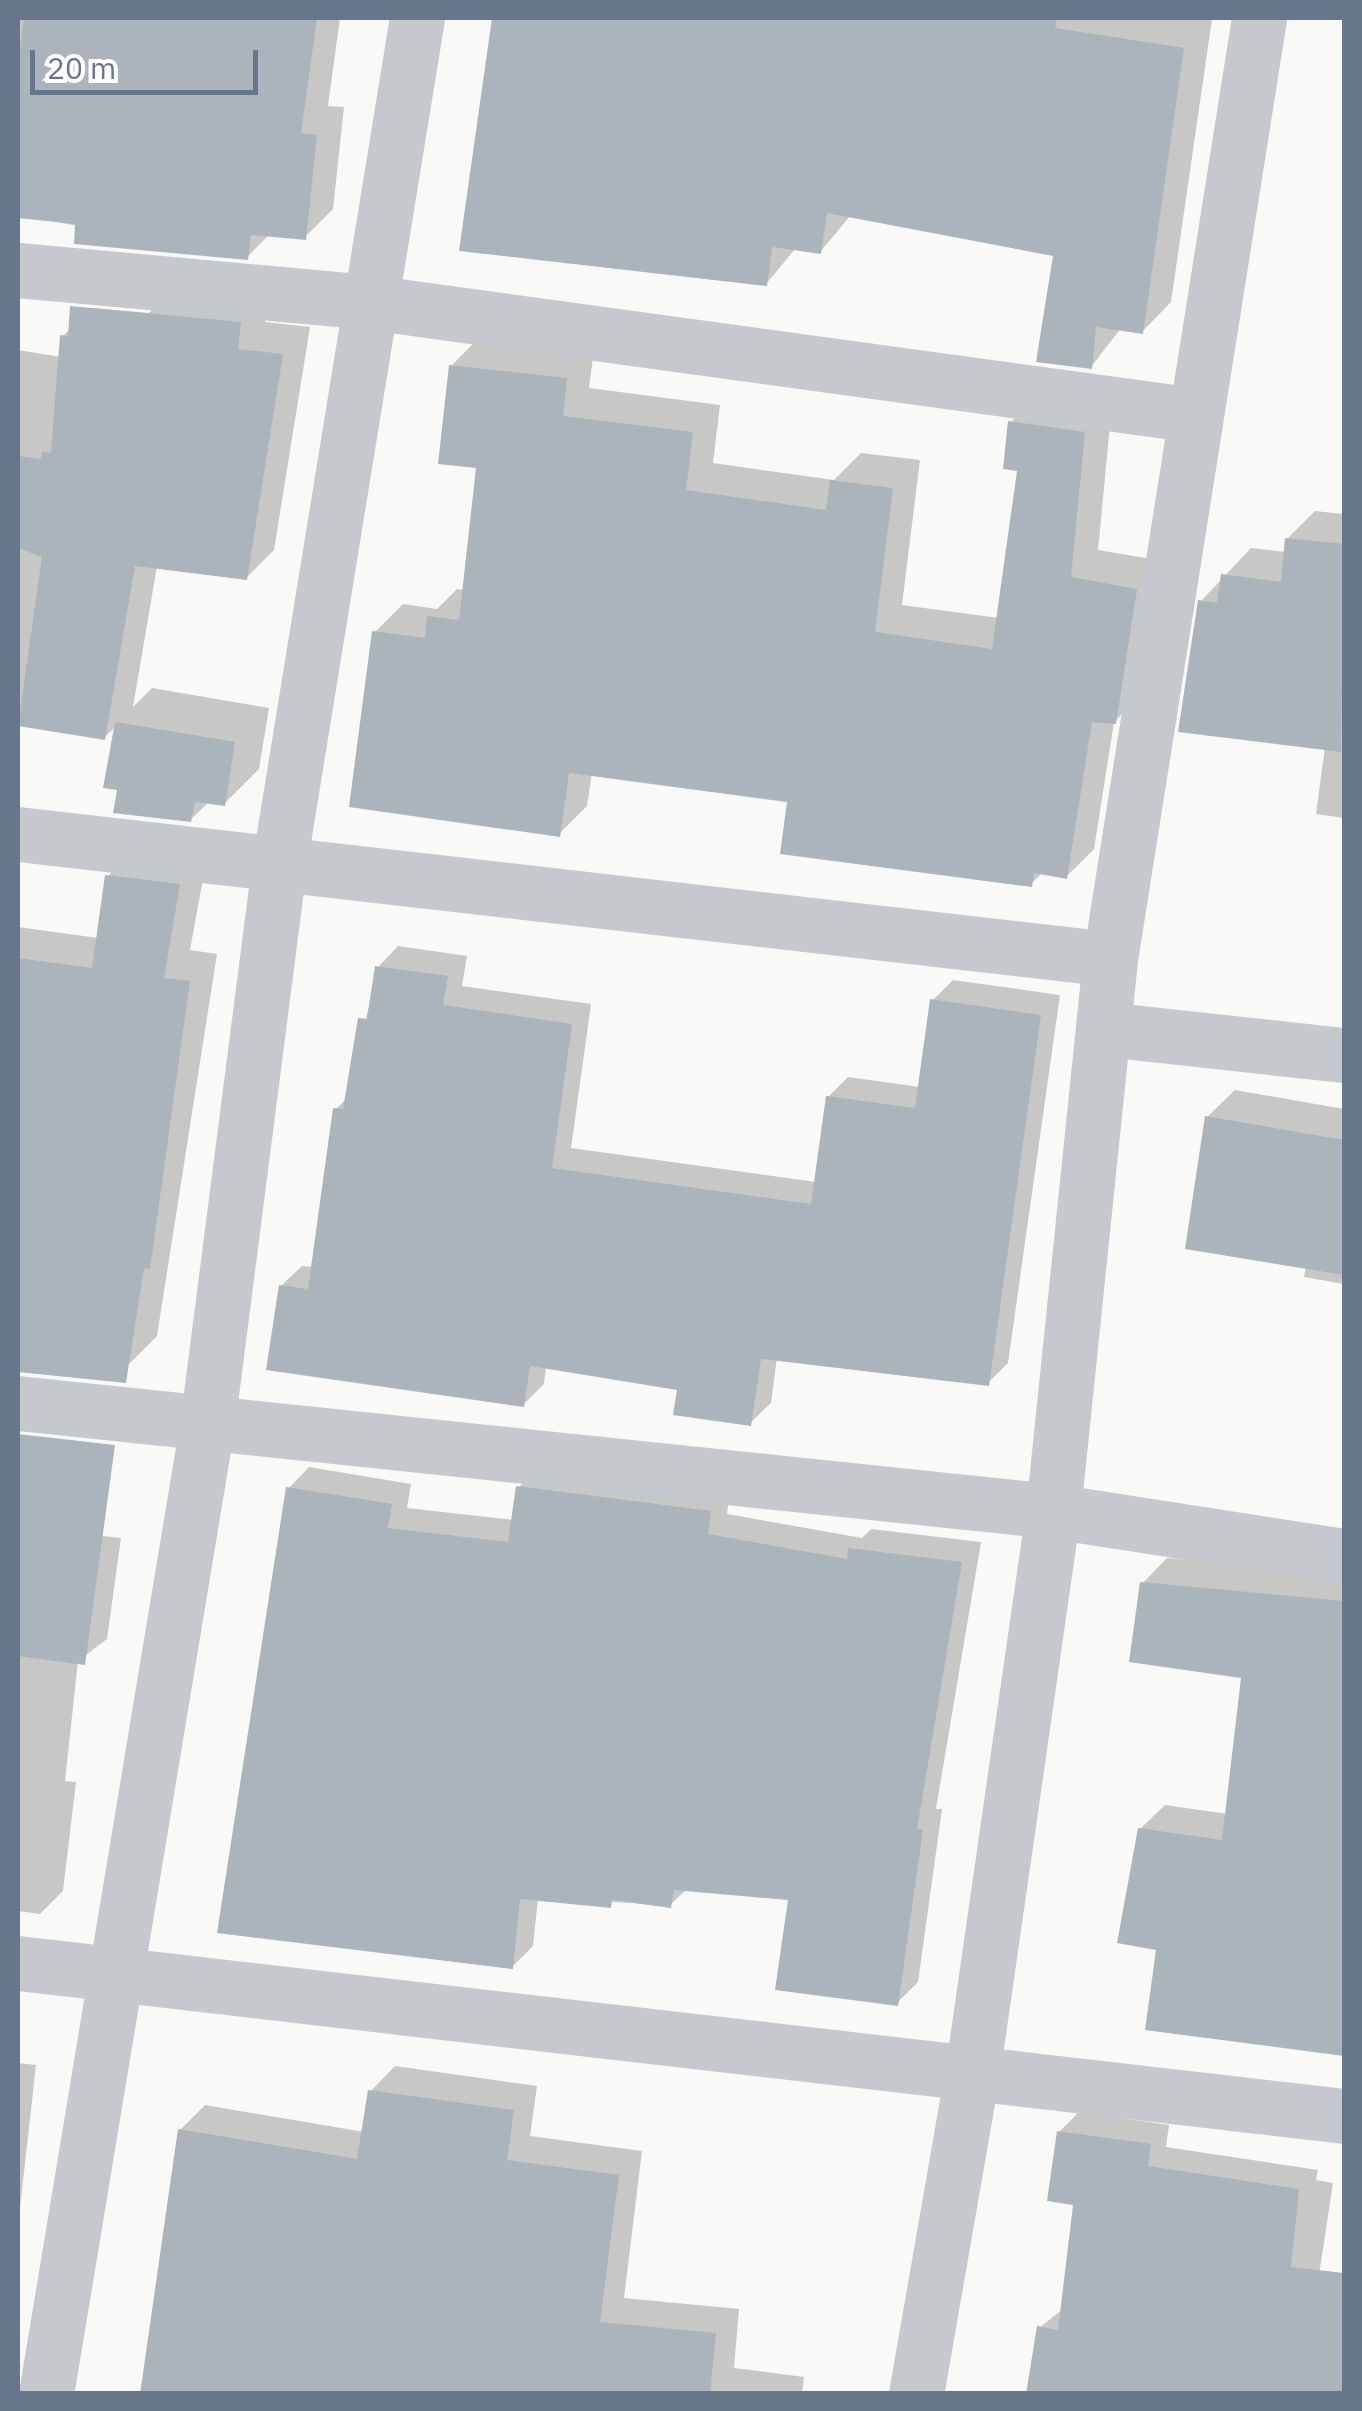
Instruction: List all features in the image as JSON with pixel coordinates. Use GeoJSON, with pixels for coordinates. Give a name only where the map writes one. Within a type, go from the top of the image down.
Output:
{"type":"FeatureCollection","features":[{"type":"Feature","properties":{"kind":"street"},"geometry":{"type":"LineString","coordinates":[[46,2394],[112,1972],[206,1425],[279,865],[417,18]]}},
{"type":"Feature","properties":{"kind":"street"},"geometry":{"type":"LineString","coordinates":[[916,2394],[972,2074],[1053,1511],[1110,959],[1259,18]]}},
{"type":"Feature","properties":{"kind":"street"},"geometry":{"type":"LineString","coordinates":[[18,270],[369,302],[1195,415]]}},
{"type":"Feature","properties":{"kind":"street"},"geometry":{"type":"LineString","coordinates":[[18,834],[1110,959]]}},
{"type":"Feature","properties":{"kind":"street"},"geometry":{"type":"LineString","coordinates":[[1104,1029],[1344,1055]]}},
{"type":"Feature","properties":{"kind":"street"},"geometry":{"type":"LineString","coordinates":[[18,1403],[1053,1511],[1344,1556]]}},
{"type":"Feature","properties":{"kind":"street"},"geometry":{"type":"LineString","coordinates":[[18,1963],[1344,2116]]}},
{"type":"Feature","properties":{"kind":"building"},"geometry":{"type":"Polygon","coordinates":[[[24,18],[317,18],[301,133],[317,135],[306,240],[251,235],[248,260],[74,244],[75,224],[18,218],[18,64],[24,18]]]}},
{"type":"Feature","properties":{"kind":"building"},"geometry":{"type":"Polygon","coordinates":[[[492,18],[1057,18],[1055,28],[1184,48],[1143,334],[1096,327],[1092,369],[1036,362],[1053,256],[827,213],[821,254],[772,247],[767,286],[459,251],[492,18]]]}},
{"type":"Feature","properties":{"kind":"building"},"geometry":{"type":"Polygon","coordinates":[[[70,306],[241,322],[238,349],[283,354],[247,580],[135,566],[105,740],[18,726],[42,557],[18,548],[18,456],[41,459],[42,452],[51,453],[60,335],[68,336],[70,306]]]}},
{"type":"Feature","properties":{"kind":"building"},"geometry":{"type":"Polygon","coordinates":[[[449,365],[567,378],[563,416],[693,432],[686,490],[826,510],[830,480],[893,488],[875,632],[992,649],[1017,471],[1003,469],[1008,421],[1085,432],[1071,577],[1137,589],[1116,724],[1092,722],[1067,879],[1034,873],[1032,887],[780,854],[787,802],[569,773],[560,837],[349,807],[372,631],[425,638],[427,616],[459,620],[476,468],[438,464],[449,365]]]}},
{"type":"Feature","properties":{"kind":"building"},"geometry":{"type":"Polygon","coordinates":[[[1285,538],[1344,544],[1341,752],[1178,732],[1198,600],[1217,603],[1221,574],[1281,582],[1285,538]]]}},
{"type":"Feature","properties":{"kind":"building"},"geometry":{"type":"Polygon","coordinates":[[[115,722],[235,742],[225,806],[195,802],[191,822],[113,813],[117,790],[103,788],[115,722]]]}},
{"type":"Feature","properties":{"kind":"building"},"geometry":{"type":"Polygon","coordinates":[[[105,875],[180,884],[164,978],[190,981],[150,1269],[144,1268],[126,1383],[18,1372],[18,958],[92,968],[105,875]]]}},
{"type":"Feature","properties":{"kind":"building"},"geometry":{"type":"Polygon","coordinates":[[[375,966],[448,976],[443,1005],[572,1024],[552,1168],[811,1204],[826,1096],[915,1108],[930,999],[1041,1015],[989,1386],[761,1359],[751,1426],[673,1415],[677,1390],[530,1366],[524,1407],[266,1370],[279,1285],[308,1289],[333,1108],[343,1109],[358,1018],[367,1019],[375,966]]]}},
{"type":"Feature","properties":{"kind":"building"},"geometry":{"type":"Polygon","coordinates":[[[1205,1116],[1344,1140],[1344,1275],[1185,1249],[1205,1116]]]}},
{"type":"Feature","properties":{"kind":"building"},"geometry":{"type":"Polygon","coordinates":[[[18,1434],[115,1445],[85,1665],[18,1656],[18,1434]]]}},
{"type":"Feature","properties":{"kind":"building"},"geometry":{"type":"Polygon","coordinates":[[[516,1486],[711,1511],[708,1534],[847,1559],[848,1548],[962,1562],[917,1829],[923,1830],[898,2006],[775,1990],[788,1900],[674,1890],[671,1908],[612,1900],[611,1908],[520,1899],[513,1969],[217,1933],[286,1487],[392,1504],[388,1528],[508,1542],[516,1486]]]}},
{"type":"Feature","properties":{"kind":"building"},"geometry":{"type":"Polygon","coordinates":[[[1140,1582],[1344,1601],[1344,2056],[1145,2030],[1156,1950],[1117,1943],[1138,1828],[1222,1840],[1241,1678],[1129,1662],[1140,1582]]]}},
{"type":"Feature","properties":{"kind":"building"},"geometry":{"type":"Polygon","coordinates":[[[368,2090],[514,2110],[507,2160],[619,2175],[600,2322],[716,2333],[710,2394],[140,2394],[178,2129],[357,2159],[368,2090]]]}},
{"type":"Feature","properties":{"kind":"building"},"geometry":{"type":"Polygon","coordinates":[[[1057,2131],[1151,2144],[1148,2166],[1299,2189],[1291,2267],[1344,2273],[1344,2394],[1026,2394],[1037,2326],[1058,2330],[1073,2205],[1047,2201],[1057,2131]]]}}]}
